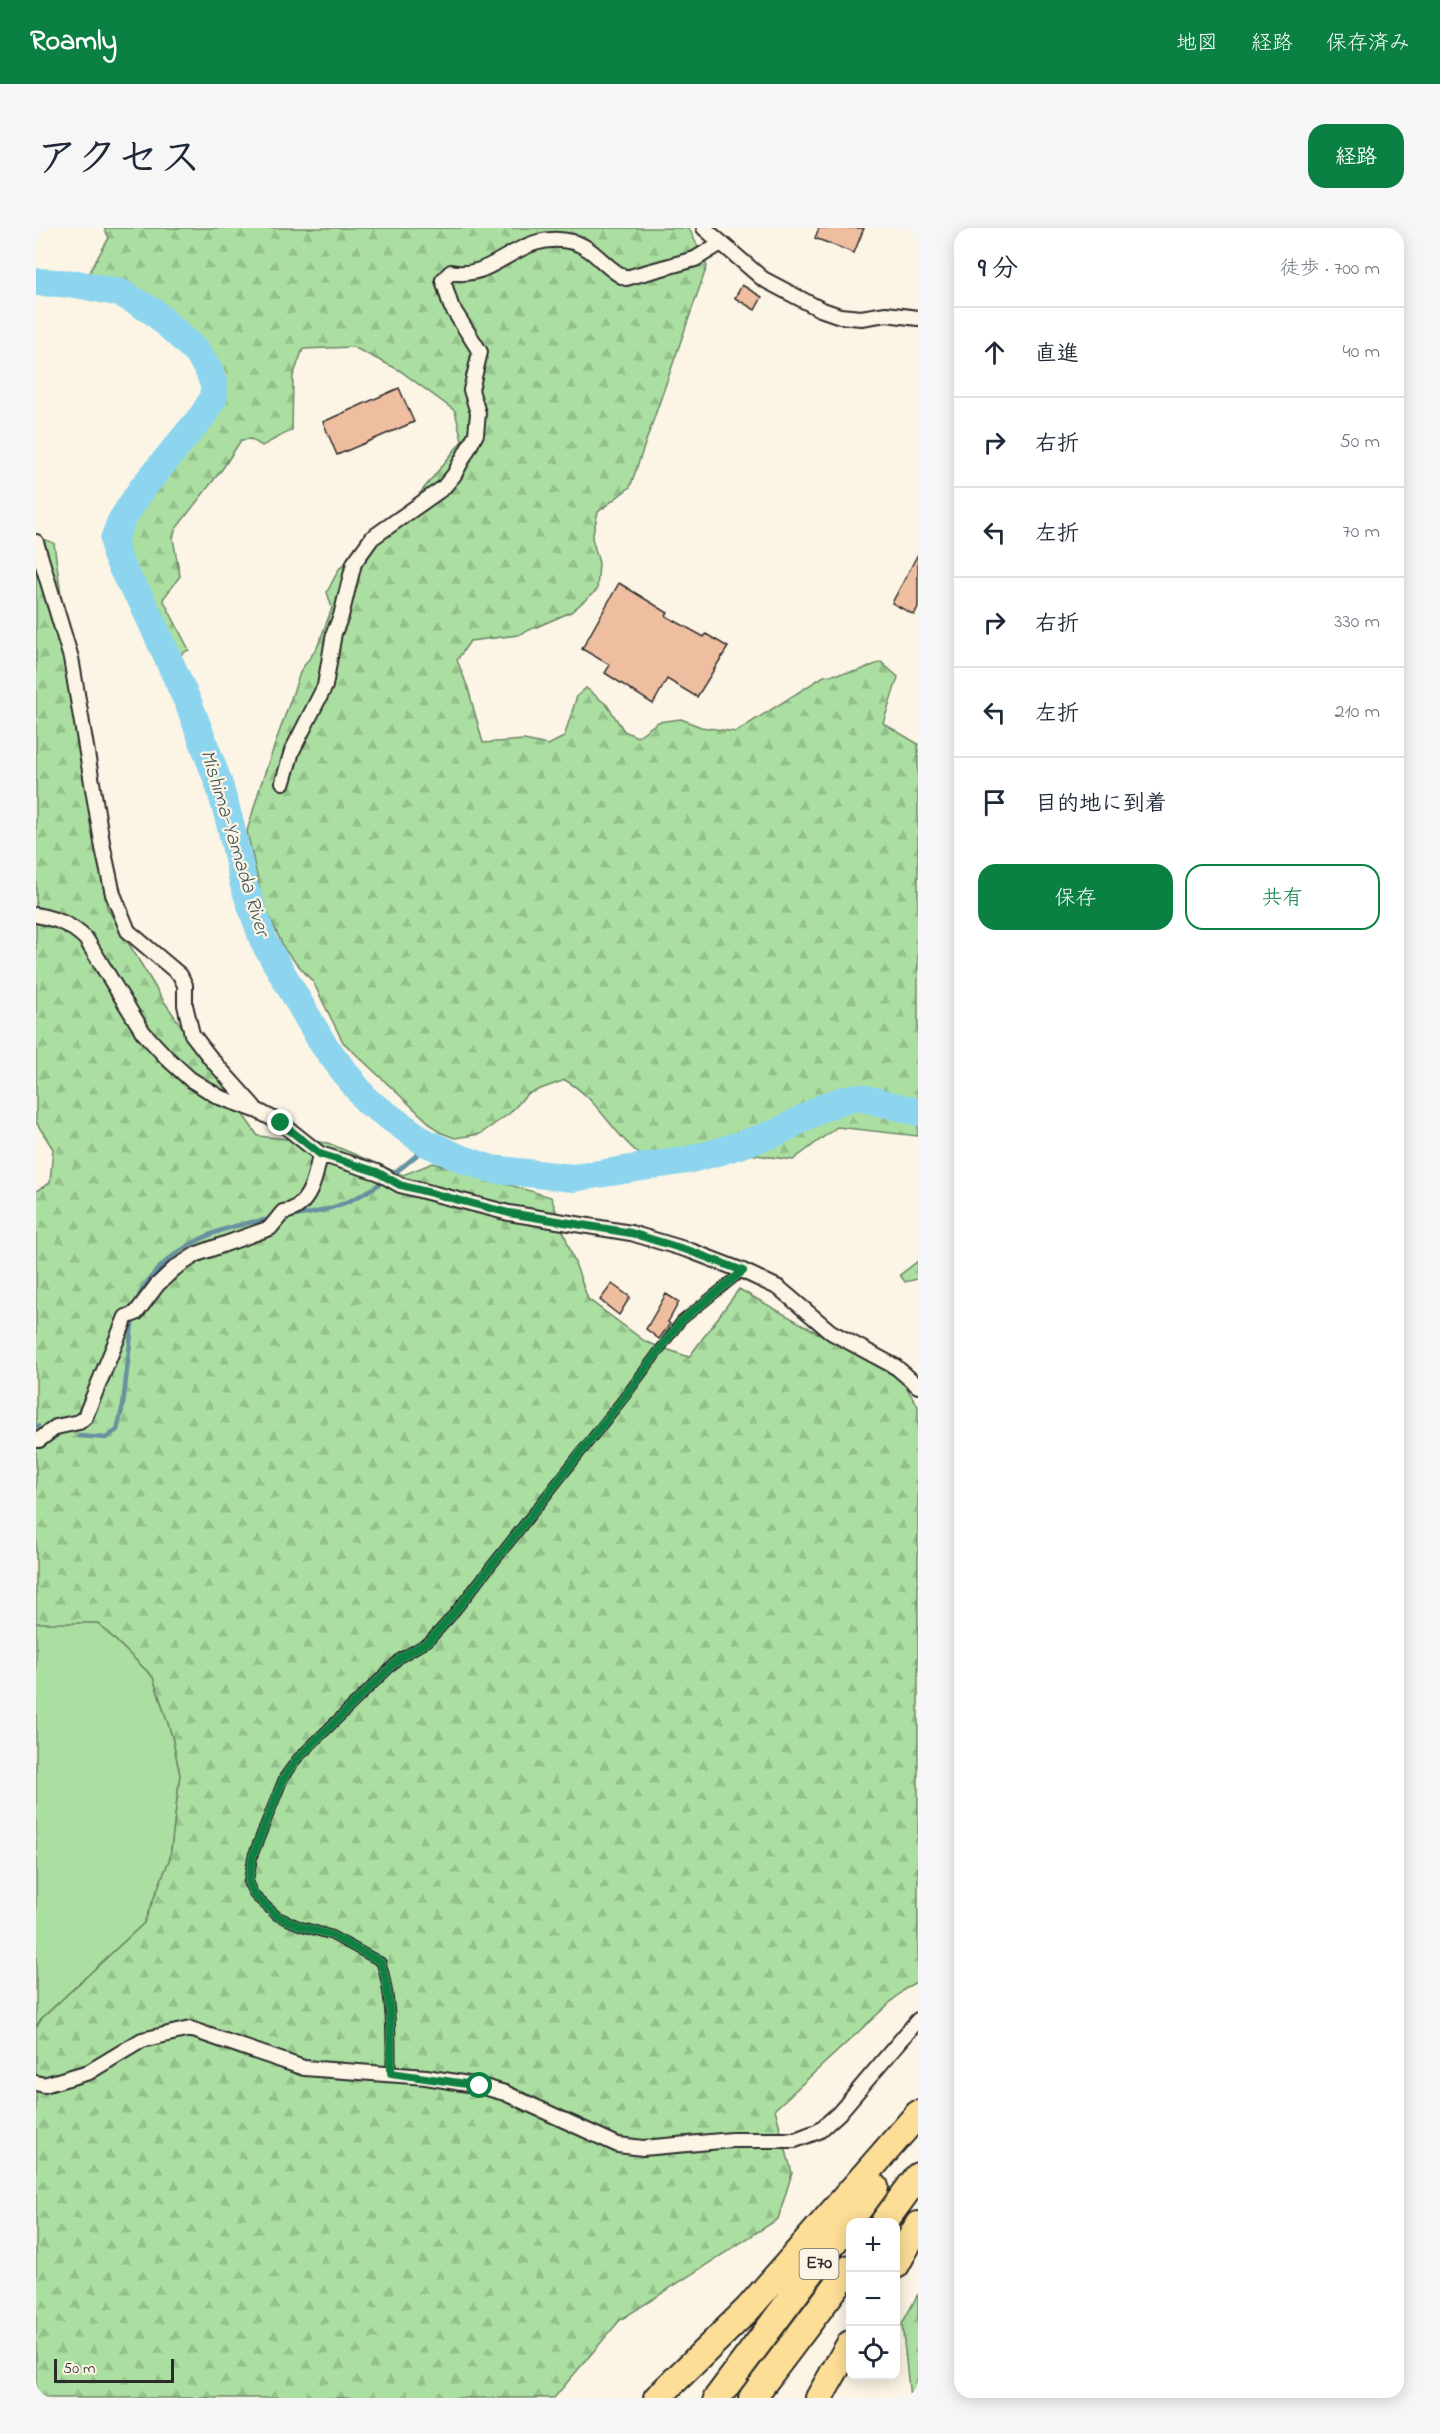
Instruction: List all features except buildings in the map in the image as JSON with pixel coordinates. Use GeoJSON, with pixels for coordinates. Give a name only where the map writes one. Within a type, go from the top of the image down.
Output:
{"type":"FeatureCollection","features":[{"type":"Feature","properties":{"kind":"highway"},"geometry":{"type":"LineString","coordinates":[[657,2398],[748,2309],[918,2114]]}},
{"type":"Feature","properties":{"kind":"highway","name":"E70"},"geometry":{"type":"LineString","coordinates":[[717,2398],[827,2253],[918,2127]]}},
{"type":"Feature","properties":{"kind":"highway"},"geometry":{"type":"LineString","coordinates":[[888,2218],[918,2176]]}},
{"type":"Feature","properties":{"kind":"highway"},"geometry":{"type":"LineString","coordinates":[[900,2258],[918,2225]]}},
{"type":"Feature","properties":{"kind":"highway","name":"E70"},"geometry":{"type":"LineString","coordinates":[[752,2398],[847,2272]]}},
{"type":"Feature","properties":{"kind":"highway"},"geometry":{"type":"LineString","coordinates":[[819,2398],[846,2351]]}},
{"type":"Feature","properties":{"kind":"street"},"geometry":{"type":"LineString","coordinates":[[704,228],[763,279],[832,314],[861,318],[886,314],[918,318]]}},
{"type":"Feature","properties":{"kind":"street"},"geometry":{"type":"LineString","coordinates":[[283,782],[292,751],[325,686],[334,633],[341,616],[354,563],[372,538],[443,488],[454,475],[476,434],[478,413],[471,390],[480,352],[447,298],[442,280],[444,277],[451,272],[465,275],[476,273],[518,248],[539,242],[562,240],[574,242],[594,253],[618,275],[626,278],[694,259],[721,243]]}},
{"type":"Feature","properties":{"kind":"street"},"geometry":{"type":"LineString","coordinates":[[36,542],[71,658],[113,894],[128,931],[180,975],[185,985],[185,1005],[192,1034],[258,1111]]}},
{"type":"Feature","properties":{"kind":"street"},"geometry":{"type":"LineString","coordinates":[[36,915],[61,920],[76,929],[86,939],[143,1032],[190,1078],[219,1096],[258,1111],[281,1123],[320,1154],[377,1172],[400,1185],[509,1213],[631,1233],[690,1251],[743,1271],[779,1288],[831,1332],[896,1367],[918,1386]]}},
{"type":"Feature","properties":{"kind":"street"},"geometry":{"type":"LineString","coordinates":[[36,1439],[39,1440],[56,1427],[79,1422],[85,1417],[131,1315],[157,1285],[175,1268],[197,1254],[270,1227],[283,1212],[288,1212],[311,1191],[320,1154]]}},
{"type":"Feature","properties":{"kind":"street"},"geometry":{"type":"LineString","coordinates":[[36,2083],[44,2085],[89,2072],[142,2040],[190,2029],[304,2068],[391,2073],[480,2086],[505,2092],[618,2145],[643,2148],[732,2140],[795,2140],[819,2131],[839,2113],[918,2020]]}},
{"type":"Feature","properties":{"kind":"lane"},"geometry":{"type":"LineString","coordinates":[[391,2073],[391,2019],[386,1978],[381,1962],[331,1935],[277,1916],[255,1896],[248,1883],[253,1855],[284,1777],[297,1759],[400,1658],[429,1641],[450,1618],[626,1395],[681,1321],[743,1271]]}},
{"type":"Feature","properties":{"kind":"green space"},"geometry":{"type":"Polygon","coordinates":[[[104,228],[689,228],[707,266],[630,487],[598,512],[592,538],[599,563],[597,590],[571,612],[518,635],[470,641],[457,660],[468,688],[483,743],[524,740],[548,745],[564,737],[577,696],[586,688],[607,705],[624,731],[637,737],[658,722],[681,719],[701,727],[736,732],[824,676],[858,671],[881,662],[898,677],[883,723],[918,744],[918,1136],[837,1127],[793,1160],[704,1148],[645,1158],[624,1139],[587,1097],[565,1080],[527,1094],[510,1113],[480,1134],[455,1138],[439,1132],[343,1042],[313,982],[285,950],[270,918],[262,899],[247,831],[301,670],[317,648],[332,608],[327,592],[339,569],[417,497],[462,441],[455,411],[399,370],[353,347],[303,349],[293,376],[292,430],[262,446],[251,439],[241,440],[223,468],[175,530],[173,539],[180,576],[163,599],[189,650],[173,658],[157,619],[125,563],[119,533],[197,437],[221,403],[223,383],[206,350],[169,341],[138,315],[112,301],[88,277],[109,238],[104,228]]]}},
{"type":"Feature","properties":{"kind":"green space"},"geometry":{"type":"Polygon","coordinates":[[[36,536],[54,543],[78,721],[107,908],[163,1000],[258,1136],[328,1143],[403,1175],[433,1163],[551,1197],[588,1299],[646,1342],[689,1357],[739,1289],[902,1380],[918,1406],[918,1981],[907,1987],[775,2109],[792,2173],[778,2219],[620,2320],[554,2398],[36,2398],[36,2027],[41,2019],[144,1923],[170,1858],[180,1775],[172,1736],[153,1677],[98,1623],[36,1623],[36,1191],[50,1183],[53,1149],[36,1122],[36,536]]]}},
{"type":"Feature","properties":{"kind":"green space"},"geometry":{"type":"Polygon","coordinates":[[[918,1261],[918,1279],[905,1282],[900,1275],[918,1261]]]}},
{"type":"Feature","properties":{"kind":"green space"},"geometry":{"type":"Polygon","coordinates":[[[46,1621],[98,1623],[153,1677],[172,1736],[180,1775],[170,1858],[144,1923],[41,2019],[36,2027],[36,1623],[46,1621]]]}},
{"type":"Feature","properties":{"kind":"green space"},"geometry":{"type":"Polygon","coordinates":[[[918,2294],[918,2398],[910,2398],[902,2324],[918,2294]]]}},
{"type":"Feature","properties":{"kind":"waterway","name":"Mishima-Yamada River"},"geometry":{"type":"LineString","coordinates":[[36,282],[77,284],[121,293],[154,312],[197,352],[209,371],[214,385],[214,397],[203,415],[141,490],[121,521],[114,539],[116,555],[142,601],[190,707],[218,781],[244,885],[264,942],[323,1044],[367,1101],[426,1143],[460,1158],[491,1169],[573,1178],[687,1160],[718,1152],[776,1133],[826,1106],[843,1100],[859,1097],[918,1112]]}},
{"type":"Feature","properties":{"kind":"waterway"},"geometry":{"type":"LineString","coordinates":[[285,1217],[328,1209],[364,1194],[397,1172],[430,1144]]}},
{"type":"Feature","properties":{"kind":"waterway"},"geometry":{"type":"LineString","coordinates":[[135,1305],[144,1286],[174,1255],[212,1234],[232,1227],[274,1219]]}},
{"type":"Feature","properties":{"kind":"waterway"},"geometry":{"type":"LineString","coordinates":[[79,1436],[106,1438],[117,1430],[123,1405],[133,1316]]}},
{"type":"Feature","properties":{"kind":"route"},"geometry":{"type":"LineString","coordinates":[[281,1123],[320,1154],[377,1172],[400,1185],[509,1213],[631,1233],[690,1251],[743,1271],[681,1321],[549,1493],[450,1618],[429,1641],[400,1658],[297,1759],[284,1777],[253,1855],[248,1883],[255,1896],[277,1916],[331,1935],[381,1962],[386,1978],[391,2019],[391,2073],[480,2086]]}}]}
